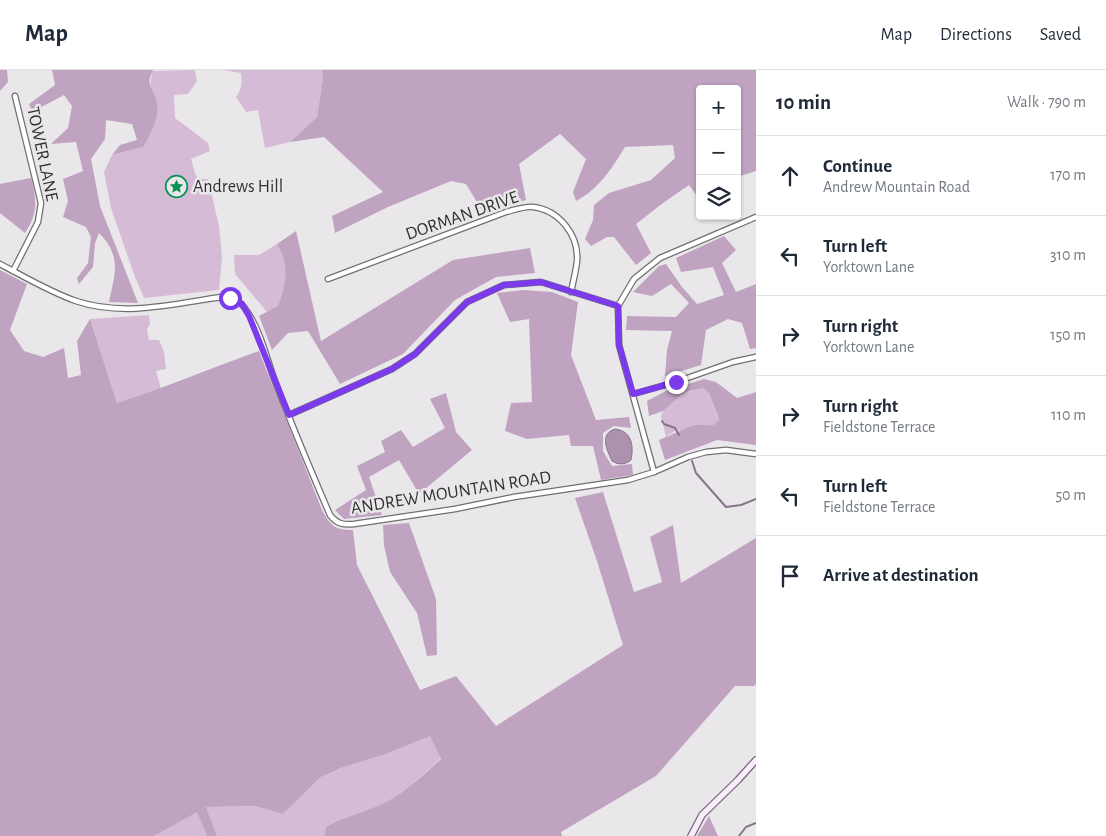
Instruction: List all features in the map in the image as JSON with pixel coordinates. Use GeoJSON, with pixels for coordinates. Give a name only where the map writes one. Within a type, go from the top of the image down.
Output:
{"type":"FeatureCollection","features":[{"type":"Feature","properties":{"kind":"street","name":"TOWER LANE"},"geometry":{"type":"LineString","coordinates":[[13,271],[38,222],[41,202],[15,96]]}},
{"type":"Feature","properties":{"kind":"street","name":"DORMAN DRIVE"},"geometry":{"type":"LineString","coordinates":[[328,279],[506,212],[532,207],[556,215],[570,231],[574,239],[577,259],[571,292]]}},
{"type":"Feature","properties":{"kind":"street"},"geometry":{"type":"LineString","coordinates":[[654,472],[619,345],[618,306],[634,279],[660,258],[756,217]]}},
{"type":"Feature","properties":{"kind":"street","name":"ANDREW MOUNTAIN ROAD"},"geometry":{"type":"LineString","coordinates":[[0,264],[76,301],[105,307],[153,308],[221,298],[235,299],[246,309],[253,323],[330,515],[335,521],[342,524],[439,512],[514,497],[622,482],[706,452],[726,450],[756,454]]}},
{"type":"Feature","properties":{"kind":"street"},"geometry":{"type":"LineString","coordinates":[[289,415],[392,369],[415,354],[467,302],[504,285],[541,282],[618,306]]}},
{"type":"Feature","properties":{"kind":"street"},"geometry":{"type":"LineString","coordinates":[[633,394],[676,382],[733,362],[756,357]]}},
{"type":"Feature","properties":{"kind":"street"},"geometry":{"type":"LineString","coordinates":[[691,836],[702,815],[756,760]]}},
{"type":"Feature","properties":{"kind":"shaded area"},"geometry":{"type":"Polygon","coordinates":[[[0,70],[7,70],[8,82],[0,91],[0,70]]]}},
{"type":"Feature","properties":{"kind":"shaded area"},"geometry":{"type":"Polygon","coordinates":[[[52,70],[153,70],[150,84],[158,108],[156,120],[143,147],[112,155],[120,145],[137,140],[132,124],[106,120],[105,139],[91,159],[100,206],[138,303],[109,302],[115,274],[114,258],[106,241],[99,233],[95,243],[93,267],[79,284],[77,278],[88,263],[91,237],[86,227],[63,217],[68,201],[63,179],[83,171],[76,142],[51,144],[68,128],[72,106],[64,95],[32,112],[29,104],[55,85],[52,70]]]}},
{"type":"Feature","properties":{"kind":"shaded area"},"geometry":{"type":"Polygon","coordinates":[[[195,70],[197,81],[188,94],[174,95],[175,118],[208,143],[210,151],[191,159],[198,179],[208,179],[219,226],[222,257],[219,290],[144,298],[111,208],[104,172],[112,155],[143,147],[157,103],[150,88],[152,71],[195,70]]]}},
{"type":"Feature","properties":{"kind":"shaded area"},"geometry":{"type":"Polygon","coordinates":[[[223,70],[322,70],[323,78],[317,117],[290,142],[265,148],[258,110],[246,112],[236,97],[241,86],[241,73],[223,70]]]}},
{"type":"Feature","properties":{"kind":"shaded area"},"geometry":{"type":"Polygon","coordinates":[[[322,70],[756,70],[756,171],[741,176],[741,85],[696,85],[696,195],[689,185],[636,224],[651,253],[636,265],[614,237],[607,237],[591,246],[585,239],[593,220],[594,205],[609,193],[651,180],[675,158],[673,145],[625,147],[598,184],[576,201],[573,192],[586,159],[560,134],[519,164],[526,200],[483,212],[466,184],[451,181],[388,207],[335,233],[332,216],[383,192],[324,137],[290,142],[317,117],[323,78],[322,70]]]}},
{"type":"Feature","properties":{"kind":"shaded area"},"geometry":{"type":"Polygon","coordinates":[[[31,178],[35,207],[32,219],[25,233],[0,213],[0,184],[31,178]]]}},
{"type":"Feature","properties":{"kind":"shaded area"},"geometry":{"type":"Polygon","coordinates":[[[296,231],[321,341],[453,260],[530,248],[535,273],[496,277],[455,300],[403,354],[340,384],[308,331],[288,333],[272,350],[259,316],[278,306],[285,282],[285,267],[277,244],[296,231]]]}},
{"type":"Feature","properties":{"kind":"shaded area"},"geometry":{"type":"Polygon","coordinates":[[[724,236],[736,250],[722,263],[736,292],[756,284],[756,348],[750,349],[742,323],[728,319],[706,330],[701,365],[665,376],[667,350],[672,331],[626,330],[627,316],[676,317],[689,303],[671,284],[652,296],[633,292],[659,266],[666,264],[697,304],[724,295],[713,267],[681,272],[676,258],[724,236]]]}},
{"type":"Feature","properties":{"kind":"shaded area"},"geometry":{"type":"Polygon","coordinates":[[[277,244],[284,260],[285,282],[278,306],[267,312],[235,274],[234,255],[259,255],[277,244]]]}},
{"type":"Feature","properties":{"kind":"shaded area"},"geometry":{"type":"Polygon","coordinates":[[[0,270],[27,284],[10,330],[24,351],[43,357],[64,348],[68,378],[81,375],[77,341],[90,319],[117,403],[259,351],[322,510],[328,520],[337,528],[353,530],[357,565],[420,690],[456,676],[496,726],[623,645],[575,498],[603,492],[634,592],[662,582],[650,537],[673,525],[681,583],[756,538],[756,684],[754,686],[735,686],[656,776],[561,832],[562,836],[324,836],[326,827],[393,798],[412,785],[441,759],[430,736],[321,777],[283,814],[255,806],[206,807],[217,836],[207,836],[197,812],[154,836],[0,836],[0,270]]]}},
{"type":"Feature","properties":{"kind":"shaded area"},"geometry":{"type":"Polygon","coordinates":[[[523,290],[552,292],[578,302],[571,355],[596,420],[629,417],[631,428],[614,426],[603,433],[603,451],[612,466],[632,464],[633,475],[601,480],[593,446],[571,446],[569,435],[527,439],[505,431],[511,403],[532,402],[529,319],[510,322],[497,293],[523,290]]]}},
{"type":"Feature","properties":{"kind":"shaded area"},"geometry":{"type":"Polygon","coordinates":[[[149,315],[150,324],[147,329],[149,340],[159,340],[164,352],[166,369],[156,371],[161,389],[117,403],[90,319],[149,315]]]}},
{"type":"Feature","properties":{"kind":"shaded area"},"geometry":{"type":"Polygon","coordinates":[[[704,379],[716,382],[737,398],[756,392],[756,445],[717,440],[665,460],[659,440],[693,426],[715,424],[719,419],[709,393],[703,388],[689,391],[680,396],[663,411],[649,416],[647,401],[666,391],[704,379]]]}},
{"type":"Feature","properties":{"kind":"shaded area"},"geometry":{"type":"Polygon","coordinates":[[[703,387],[709,393],[719,420],[718,423],[711,426],[696,425],[689,429],[675,431],[666,437],[661,416],[663,411],[682,394],[703,387]]]}},
{"type":"Feature","properties":{"kind":"shaded area"},"geometry":{"type":"Polygon","coordinates":[[[446,393],[456,432],[472,450],[419,494],[399,460],[369,477],[382,515],[344,519],[335,510],[366,490],[357,466],[385,452],[381,441],[401,430],[413,447],[445,428],[430,399],[446,393]]]}},
{"type":"Feature","properties":{"kind":"shaded area"},"geometry":{"type":"Polygon","coordinates":[[[615,429],[625,433],[632,445],[631,460],[624,464],[612,461],[607,447],[607,435],[615,429]]]}},
{"type":"Feature","properties":{"kind":"shaded area"},"geometry":{"type":"Polygon","coordinates":[[[409,523],[436,599],[437,655],[427,656],[417,613],[390,572],[384,545],[383,525],[409,523]]]}},
{"type":"Feature","properties":{"kind":"shaded area"},"geometry":{"type":"Polygon","coordinates":[[[430,736],[441,758],[399,794],[385,802],[326,827],[324,836],[217,836],[206,807],[255,806],[283,814],[321,777],[430,736]]]}},
{"type":"Feature","properties":{"kind":"shaded area"},"geometry":{"type":"Polygon","coordinates":[[[197,811],[207,836],[154,836],[197,811]]]}},
{"type":"Feature","properties":{"kind":"shaded area"},"geometry":{"type":"Polygon","coordinates":[[[709,816],[718,836],[697,836],[709,816]]]}},
{"type":"Feature","properties":{"kind":"waterway"},"geometry":{"type":"LineString","coordinates":[[662,421],[664,424],[675,428],[679,435]]}},
{"type":"Feature","properties":{"kind":"waterway"},"geometry":{"type":"LineString","coordinates":[[692,461],[696,473],[726,507],[741,505],[756,499]]}},
{"type":"Feature","properties":{"kind":"waterway"},"geometry":{"type":"LineString","coordinates":[[739,836],[746,827],[756,823]]}},
{"type":"Feature","properties":{"kind":"place","name":"Andrews Hill"},"geometry":{"type":"Point","coordinates":[177,187]}},
{"type":"Feature","properties":{"kind":"route"},"geometry":{"type":"LineString","coordinates":[[230,298],[235,299],[246,309],[258,334],[289,415],[392,369],[415,354],[467,302],[504,285],[541,282],[618,306],[619,345],[633,394],[676,382]]}}]}
